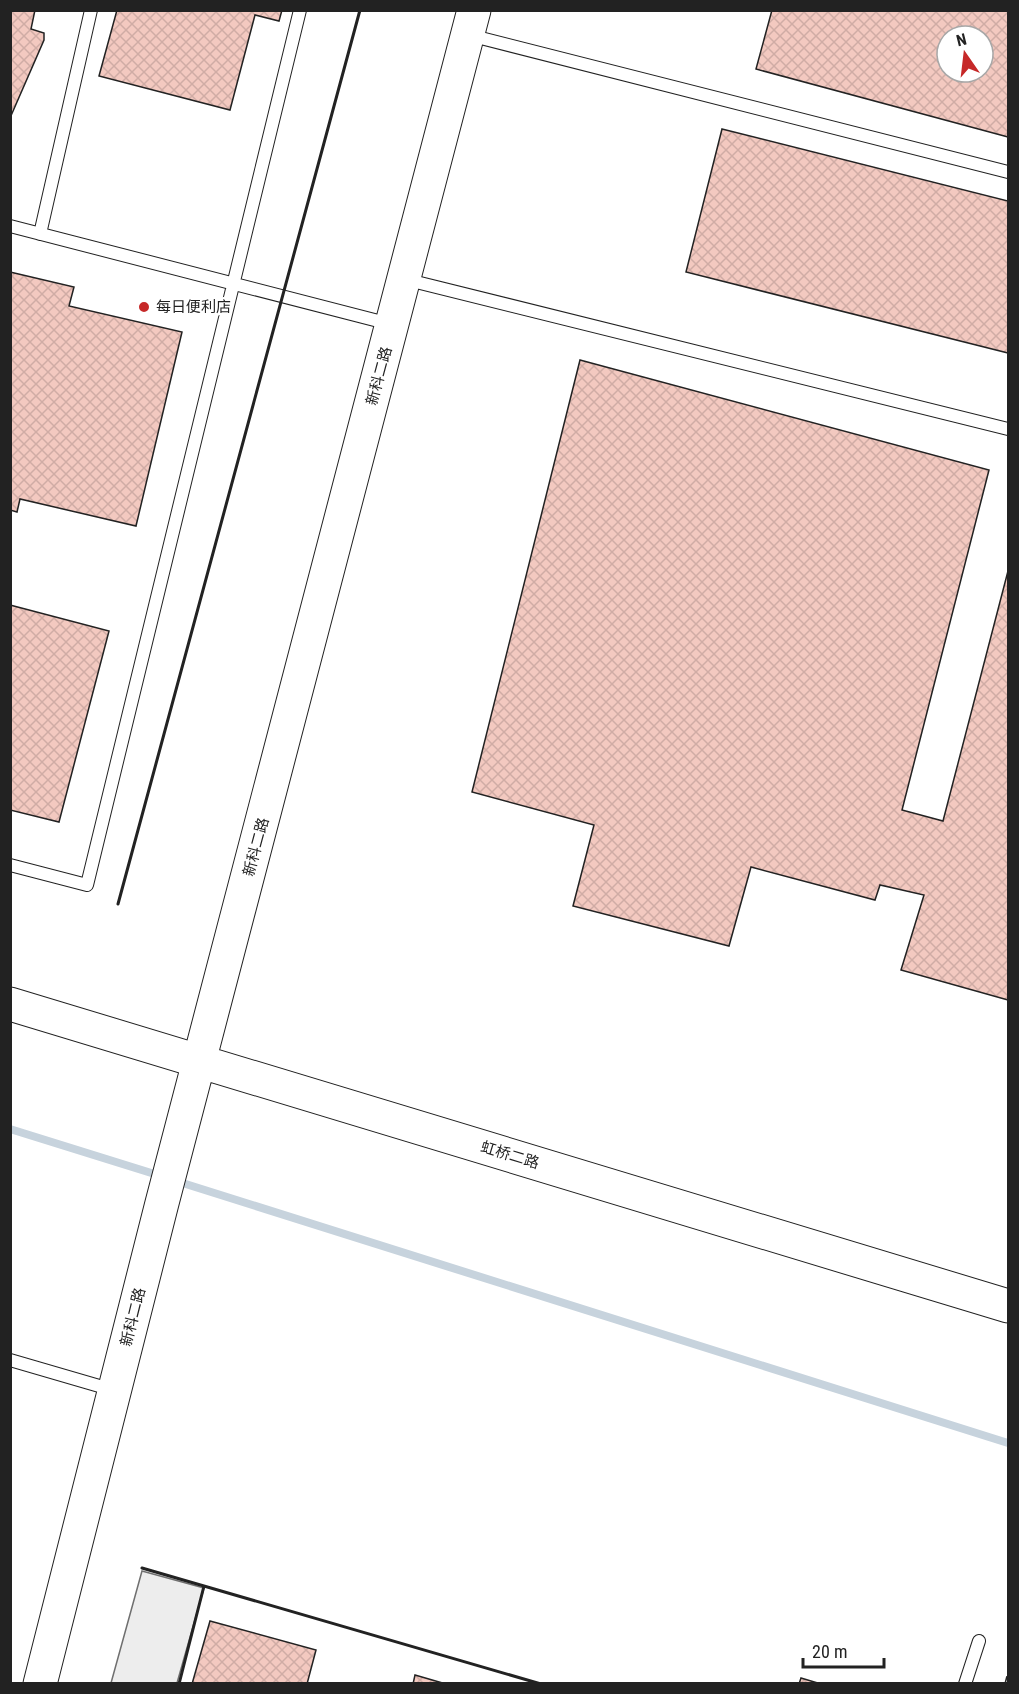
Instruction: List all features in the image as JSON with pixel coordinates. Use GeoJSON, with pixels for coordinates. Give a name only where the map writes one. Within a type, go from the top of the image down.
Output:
{"type":"FeatureCollection","features":[{"type":"Feature","properties":{"kind":"street","name":"新科二路"},"geometry":{"type":"LineString","coordinates":[[40,1683],[184,1117],[471,23]]}},
{"type":"Feature","properties":{"kind":"street","name":"虹桥二路"},"geometry":{"type":"LineString","coordinates":[[10,1004],[1008,1306]]}},
{"type":"Feature","properties":{"kind":"lane"},"geometry":{"type":"LineString","coordinates":[[40,234],[91,10]]}},
{"type":"Feature","properties":{"kind":"lane"},"geometry":{"type":"LineString","coordinates":[[10,864],[87,885],[300,10]]}},
{"type":"Feature","properties":{"kind":"lane"},"geometry":{"type":"LineString","coordinates":[[471,23],[1008,172]]}},
{"type":"Feature","properties":{"kind":"lane"},"geometry":{"type":"LineString","coordinates":[[10,226],[392,325]]}},
{"type":"Feature","properties":{"kind":"lane"},"geometry":{"type":"LineString","coordinates":[[404,279],[1008,429]]}},
{"type":"Feature","properties":{"kind":"lane"},"geometry":{"type":"LineString","coordinates":[[10,1360],[114,1390]]}},
{"type":"Feature","properties":{"kind":"lane"},"geometry":{"type":"LineString","coordinates":[[965,1683],[979,1641]]}},
{"type":"Feature","properties":{"kind":"shaded area"},"geometry":{"type":"Polygon","coordinates":[[[142,1571],[204,1588],[177,1683],[111,1683],[142,1571]]]}},
{"type":"Feature","properties":{"kind":"building"},"geometry":{"type":"Polygon","coordinates":[[[10,10],[35,10],[31,29],[44,33],[44,40],[10,118],[10,10]]]}},
{"type":"Feature","properties":{"kind":"building"},"geometry":{"type":"Polygon","coordinates":[[[117,10],[282,10],[279,21],[255,15],[230,110],[99,76],[117,10]]]}},
{"type":"Feature","properties":{"kind":"building"},"geometry":{"type":"Polygon","coordinates":[[[772,10],[1008,10],[1008,137],[756,69],[772,10]]]}},
{"type":"Feature","properties":{"kind":"building"},"geometry":{"type":"Polygon","coordinates":[[[722,129],[1008,201],[1008,353],[686,272],[722,129]]]}},
{"type":"Feature","properties":{"kind":"building"},"geometry":{"type":"Polygon","coordinates":[[[10,272],[74,287],[69,306],[182,332],[136,526],[20,499],[17,512],[10,510],[10,272]]]}},
{"type":"Feature","properties":{"kind":"building"},"geometry":{"type":"Polygon","coordinates":[[[580,360],[989,470],[902,810],[943,821],[1008,571],[1008,1000],[901,970],[924,895],[880,885],[875,900],[751,867],[729,946],[573,906],[594,825],[472,792],[580,360]]]}},
{"type":"Feature","properties":{"kind":"building"},"geometry":{"type":"Polygon","coordinates":[[[10,605],[109,631],[59,822],[10,810],[10,605]]]}},
{"type":"Feature","properties":{"kind":"building"},"geometry":{"type":"Polygon","coordinates":[[[210,1621],[316,1650],[307,1684],[192,1684],[210,1621]]]}},
{"type":"Feature","properties":{"kind":"building"},"geometry":{"type":"Polygon","coordinates":[[[415,1675],[446,1684],[413,1684],[415,1675]]]}},
{"type":"Feature","properties":{"kind":"building"},"geometry":{"type":"Polygon","coordinates":[[[801,1678],[821,1684],[799,1684],[801,1678]]]}},
{"type":"Feature","properties":{"kind":"waterway"},"geometry":{"type":"LineString","coordinates":[[10,1129],[161,1176]]}},
{"type":"Feature","properties":{"kind":"waterway"},"geometry":{"type":"LineString","coordinates":[[173,1180],[1008,1443]]}},
{"type":"Feature","properties":{"kind":"fence"},"geometry":{"type":"LineString","coordinates":[[1005,1684],[1008,1672]]}},
{"type":"Feature","properties":{"kind":"wall"},"geometry":{"type":"LineString","coordinates":[[118,904],[360,10]]}},
{"type":"Feature","properties":{"kind":"wall"},"geometry":{"type":"LineString","coordinates":[[142,1568],[541,1684]]}},
{"type":"Feature","properties":{"kind":"wall"},"geometry":{"type":"LineString","coordinates":[[179,1684],[204,1586]]}},
{"type":"Feature","properties":{"kind":"place","name":"每日便利店"},"geometry":{"type":"Point","coordinates":[144,307]}}]}
